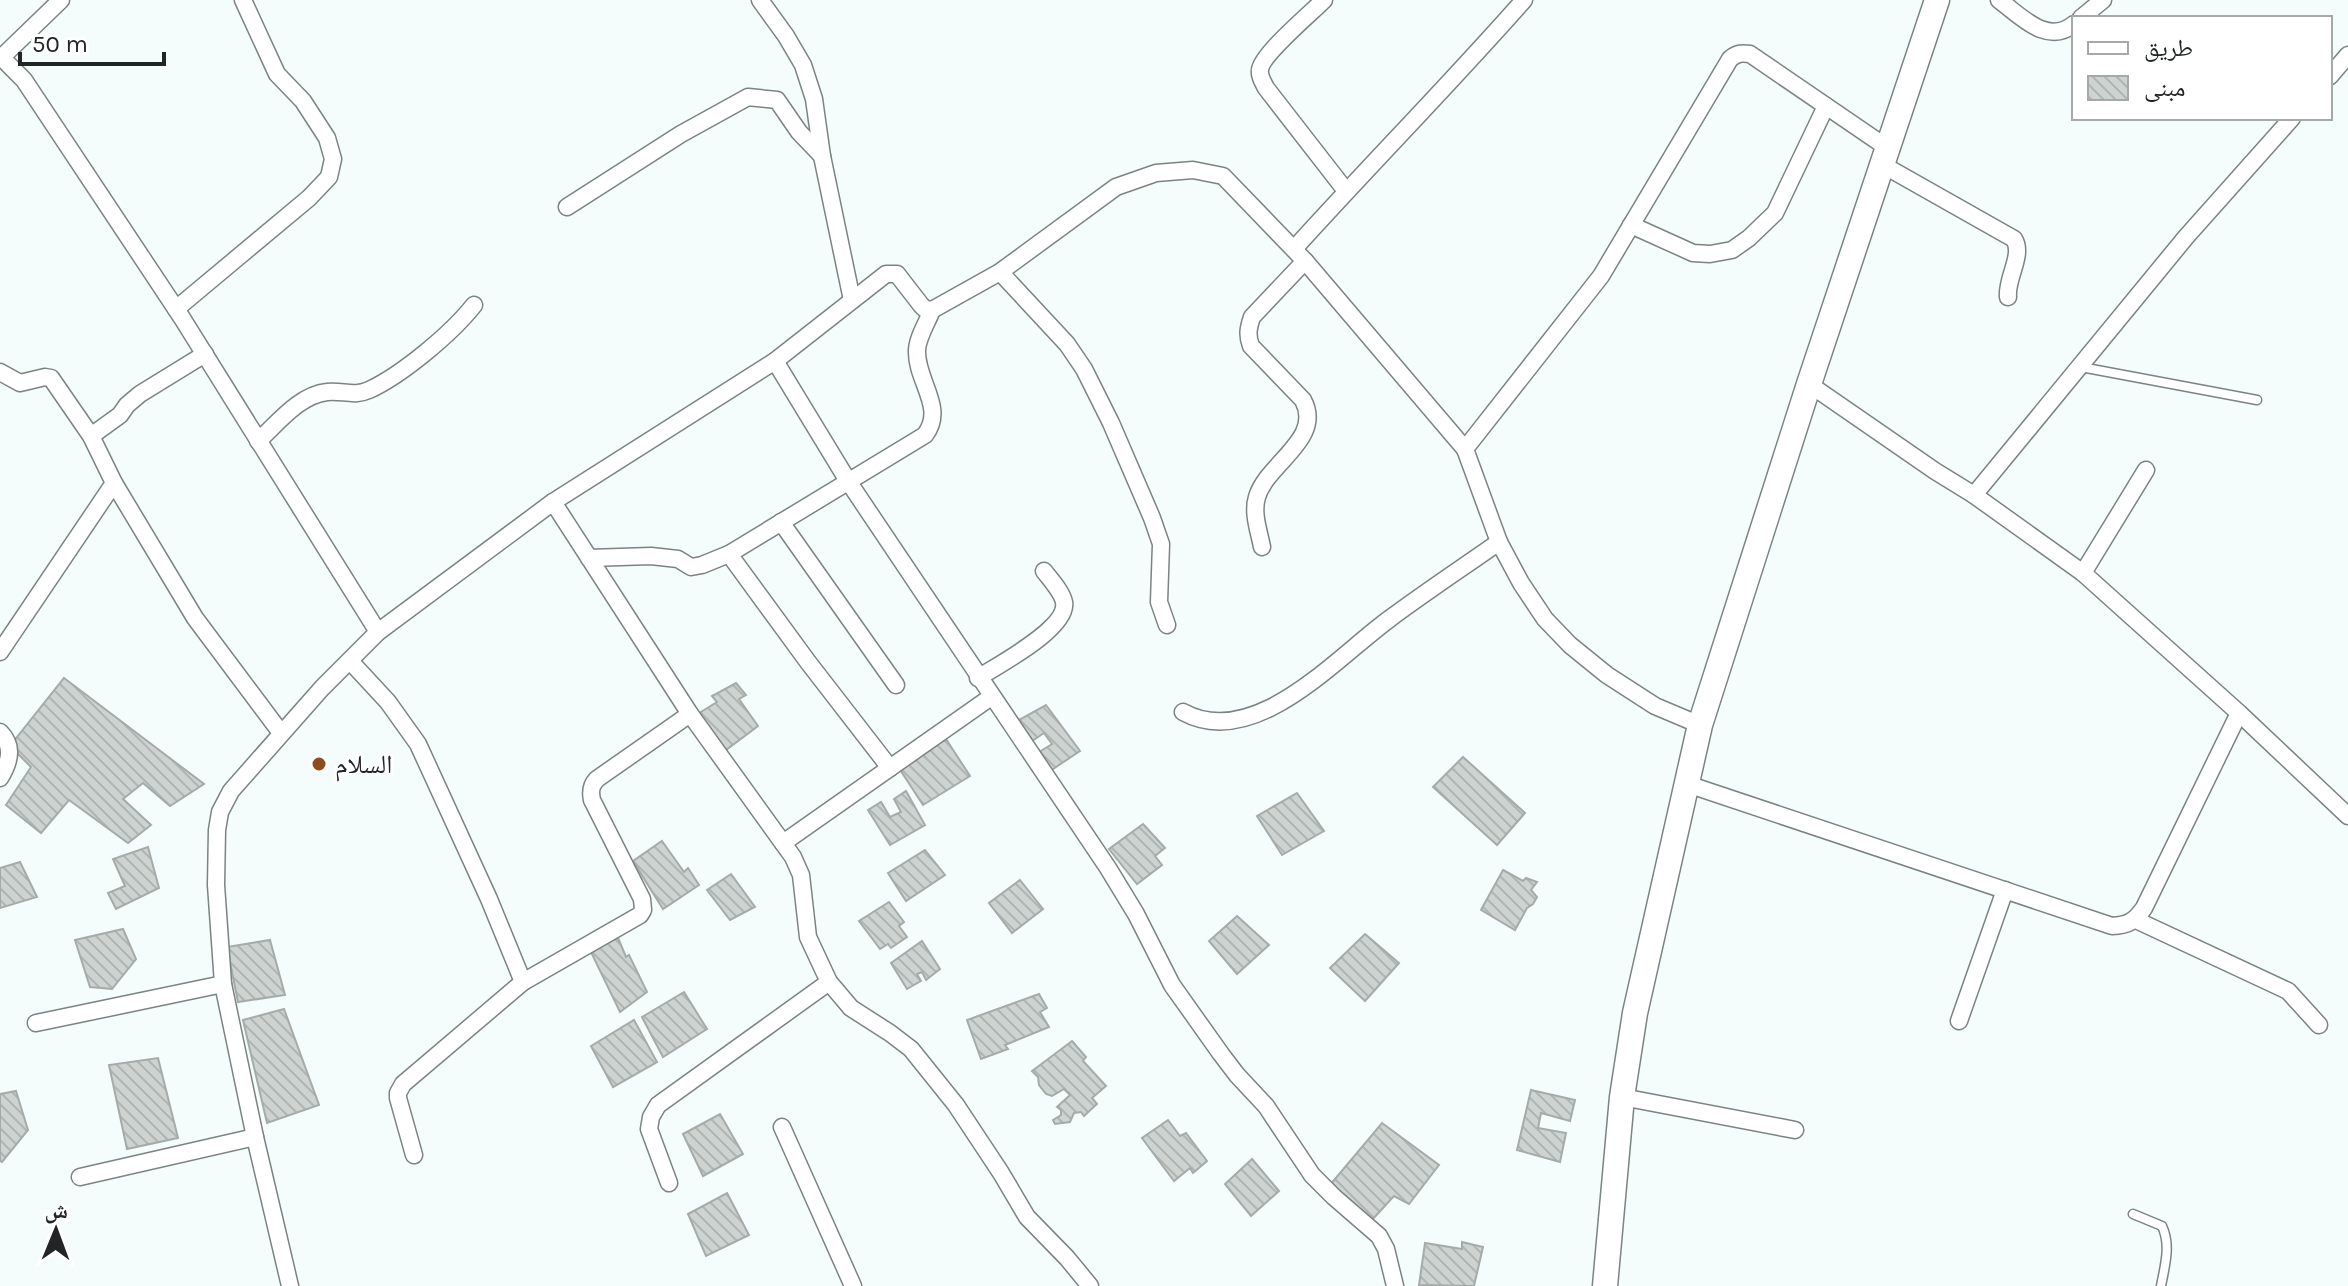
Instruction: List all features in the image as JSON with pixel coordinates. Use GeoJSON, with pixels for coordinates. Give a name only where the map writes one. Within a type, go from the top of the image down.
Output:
{"type":"FeatureCollection","features":[{"type":"Feature","properties":{"kind":"street"},"geometry":{"type":"LineString","coordinates":[[61,0],[1,57],[24,80],[176,309],[378,632]]}},
{"type":"Feature","properties":{"kind":"street"},"geometry":{"type":"LineString","coordinates":[[176,309],[309,198],[329,177],[333,159],[318,121],[277,74],[243,0]]}},
{"type":"Feature","properties":{"kind":"street"},"geometry":{"type":"LineString","coordinates":[[760,0],[803,65],[814,99],[822,156],[852,300]]}},
{"type":"Feature","properties":{"kind":"street"},"geometry":{"type":"LineString","coordinates":[[1324,0],[1263,61],[1260,71],[1266,88],[1346,191]]}},
{"type":"Feature","properties":{"kind":"street"},"geometry":{"type":"LineString","coordinates":[[1262,547],[1256,519],[1256,501],[1261,486],[1301,440],[1309,416],[1303,400],[1251,346],[1247,337],[1252,317],[1346,191],[1456,77],[1524,0]]}},
{"type":"Feature","properties":{"kind":"street"},"geometry":{"type":"LineString","coordinates":[[1605,1286],[1622,1097],[1635,1013],[1700,725],[1937,0]]}},
{"type":"Feature","properties":{"kind":"street"},"geometry":{"type":"LineString","coordinates":[[1999,0],[2044,30],[2056,33],[2072,26]]}},
{"type":"Feature","properties":{"kind":"street"},"geometry":{"type":"LineString","coordinates":[[2083,16],[2103,0]]}},
{"type":"Feature","properties":{"kind":"street"},"geometry":{"type":"LineString","coordinates":[[1465,449],[1601,276],[1730,59],[1741,53],[1750,54],[1826,106],[1886,157],[2014,239],[2018,250],[2008,284],[2008,297]]}},
{"type":"Feature","properties":{"kind":"street"},"geometry":{"type":"LineString","coordinates":[[2332,74],[2348,55]]}},
{"type":"Feature","properties":{"kind":"street"},"geometry":{"type":"LineString","coordinates":[[567,207],[681,134],[748,97],[777,100],[799,132],[822,156]]}},
{"type":"Feature","properties":{"kind":"street"},"geometry":{"type":"LineString","coordinates":[[1631,225],[1693,253],[1732,250],[1775,213],[1826,106]]}},
{"type":"Feature","properties":{"kind":"street"},"geometry":{"type":"LineString","coordinates":[[1974,495],[2186,237],[2290,120]]}},
{"type":"Feature","properties":{"kind":"street"},"geometry":{"type":"LineString","coordinates":[[290,1286],[223,984],[216,885],[217,830],[220,812],[231,791],[281,733],[378,632],[553,502],[775,361],[886,274],[897,274],[925,309],[932,310],[1000,272],[1116,187],[1156,173],[1193,170],[1223,176],[1299,255],[1465,449],[1499,542],[1545,619],[1570,645],[1607,675],[1655,706],[1700,725]]}},
{"type":"Feature","properties":{"kind":"street"},"geometry":{"type":"LineString","coordinates":[[1000,272],[1067,344],[1084,369],[1111,423],[1161,544],[1159,602],[1167,625]]}},
{"type":"Feature","properties":{"kind":"street"},"geometry":{"type":"LineString","coordinates":[[258,441],[309,397],[328,391],[369,391],[448,333],[474,305]]}},
{"type":"Feature","properties":{"kind":"street"},"geometry":{"type":"LineString","coordinates":[[589,558],[651,556],[678,559],[691,567],[702,565],[729,554],[925,435],[934,415],[917,351],[932,310]]}},
{"type":"Feature","properties":{"kind":"street"},"geometry":{"type":"LineString","coordinates":[[91,436],[120,415],[140,394],[205,354]]}},
{"type":"Feature","properties":{"kind":"street"},"geometry":{"type":"LineString","coordinates":[[775,361],[848,481],[1108,868],[1136,914],[1172,985],[1237,1075],[1266,1106],[1312,1175],[1379,1236],[1386,1249],[1395,1286]]}},
{"type":"Feature","properties":{"kind":"street"},"geometry":{"type":"LineString","coordinates":[[0,372],[20,383],[51,378],[91,436],[114,483],[195,618],[281,733]]}},
{"type":"Feature","properties":{"kind":"street"},"geometry":{"type":"LineString","coordinates":[[1809,384],[2083,573],[2348,816]]}},
{"type":"Feature","properties":{"kind":"street"},"geometry":{"type":"LineString","coordinates":[[2083,573],[2146,470]]}},
{"type":"Feature","properties":{"kind":"street"},"geometry":{"type":"LineString","coordinates":[[0,652],[114,483]]}},
{"type":"Feature","properties":{"kind":"street"},"geometry":{"type":"LineString","coordinates":[[553,502],[690,714],[793,857],[801,875],[808,937],[829,982],[851,1008],[911,1049],[956,1105],[1027,1217],[1090,1286]]}},
{"type":"Feature","properties":{"kind":"street"},"geometry":{"type":"LineString","coordinates":[[781,522],[896,685]]}},
{"type":"Feature","properties":{"kind":"street"},"geometry":{"type":"LineString","coordinates":[[1183,712],[1197,720],[1216,723],[1260,713],[1280,703],[1309,684],[1389,619],[1499,542]]}},
{"type":"Feature","properties":{"kind":"street"},"geometry":{"type":"LineString","coordinates":[[729,554],[890,768]]}},
{"type":"Feature","properties":{"kind":"street"},"geometry":{"type":"LineString","coordinates":[[978,678],[1039,638],[1063,614],[1064,599],[1044,571]]}},
{"type":"Feature","properties":{"kind":"street"},"geometry":{"type":"LineString","coordinates":[[350,661],[388,702],[418,744],[523,982]]}},
{"type":"Feature","properties":{"kind":"street"},"geometry":{"type":"LineString","coordinates":[[783,843],[991,697]]}},
{"type":"Feature","properties":{"kind":"street"},"geometry":{"type":"LineString","coordinates":[[1687,784],[2112,926],[2127,926],[2136,920],[2144,908],[2239,713]]}},
{"type":"Feature","properties":{"kind":"street"},"geometry":{"type":"LineString","coordinates":[[414,1155],[398,1098],[400,1088],[523,982],[640,915],[642,899],[592,800],[592,783],[690,714]]}},
{"type":"Feature","properties":{"kind":"street"},"geometry":{"type":"LineString","coordinates":[[0,732],[10,746],[10,757],[0,778]]}},
{"type":"Feature","properties":{"kind":"street"},"geometry":{"type":"LineString","coordinates":[[1959,1021],[2005,890]]}},
{"type":"Feature","properties":{"kind":"street"},"geometry":{"type":"LineString","coordinates":[[2136,920],[2288,991],[2319,1025]]}},
{"type":"Feature","properties":{"kind":"street"},"geometry":{"type":"LineString","coordinates":[[669,1183],[649,1129],[658,1105],[829,982]]}},
{"type":"Feature","properties":{"kind":"street"},"geometry":{"type":"LineString","coordinates":[[36,1023],[223,984]]}},
{"type":"Feature","properties":{"kind":"street"},"geometry":{"type":"LineString","coordinates":[[1622,1097],[1795,1130]]}},
{"type":"Feature","properties":{"kind":"street"},"geometry":{"type":"LineString","coordinates":[[782,1127],[853,1286]]}},
{"type":"Feature","properties":{"kind":"street"},"geometry":{"type":"LineString","coordinates":[[80,1177],[255,1137]]}},
{"type":"Feature","properties":{"kind":"lane"},"geometry":{"type":"LineString","coordinates":[[2079,367],[2257,400]]}},
{"type":"Feature","properties":{"kind":"lane"},"geometry":{"type":"LineString","coordinates":[[2133,1214],[2162,1226],[2166,1233],[2168,1242],[2161,1286]]}},
{"type":"Feature","properties":{"kind":"building"},"geometry":{"type":"Polygon","coordinates":[[[64,678],[204,784],[170,806],[143,783],[123,799],[151,825],[128,843],[69,800],[41,833],[6,805],[31,767],[10,746],[64,678]]]}},
{"type":"Feature","properties":{"kind":"building"},"geometry":{"type":"Polygon","coordinates":[[[736,683],[746,695],[739,699],[758,726],[722,753],[696,715],[717,702],[712,696],[736,683]]]}},
{"type":"Feature","properties":{"kind":"building"},"geometry":{"type":"Polygon","coordinates":[[[1046,705],[1080,751],[1047,773],[1036,754],[1052,744],[1044,733],[1029,743],[1017,721],[1046,705]]]}},
{"type":"Feature","properties":{"kind":"building"},"geometry":{"type":"Polygon","coordinates":[[[946,739],[970,776],[923,805],[899,768],[946,739]]]}},
{"type":"Feature","properties":{"kind":"building"},"geometry":{"type":"Polygon","coordinates":[[[1463,757],[1525,813],[1497,845],[1433,787],[1463,757]]]}},
{"type":"Feature","properties":{"kind":"building"},"geometry":{"type":"Polygon","coordinates":[[[906,791],[925,825],[890,845],[868,810],[881,802],[890,817],[901,812],[894,799],[906,791]]]}},
{"type":"Feature","properties":{"kind":"building"},"geometry":{"type":"Polygon","coordinates":[[[1297,793],[1324,831],[1282,855],[1257,816],[1297,793]]]}},
{"type":"Feature","properties":{"kind":"building"},"geometry":{"type":"Polygon","coordinates":[[[1143,824],[1165,848],[1155,856],[1162,865],[1137,884],[1109,849],[1143,824]]]}},
{"type":"Feature","properties":{"kind":"building"},"geometry":{"type":"Polygon","coordinates":[[[662,841],[684,872],[688,868],[699,885],[663,909],[633,861],[662,841]]]}},
{"type":"Feature","properties":{"kind":"building"},"geometry":{"type":"Polygon","coordinates":[[[148,847],[159,888],[116,909],[108,893],[125,886],[113,859],[148,847]]]}},
{"type":"Feature","properties":{"kind":"building"},"geometry":{"type":"Polygon","coordinates":[[[925,850],[945,875],[906,901],[888,873],[925,850]]]}},
{"type":"Feature","properties":{"kind":"building"},"geometry":{"type":"Polygon","coordinates":[[[20,862],[37,897],[0,908],[0,868],[20,862]]]}},
{"type":"Feature","properties":{"kind":"building"},"geometry":{"type":"Polygon","coordinates":[[[1503,870],[1523,881],[1526,878],[1537,882],[1531,890],[1537,897],[1515,930],[1481,910],[1503,870]]]}},
{"type":"Feature","properties":{"kind":"building"},"geometry":{"type":"Polygon","coordinates":[[[731,874],[755,907],[730,920],[707,890],[731,874]]]}},
{"type":"Feature","properties":{"kind":"building"},"geometry":{"type":"Polygon","coordinates":[[[1020,880],[1043,909],[1012,933],[989,903],[1020,880]]]}},
{"type":"Feature","properties":{"kind":"building"},"geometry":{"type":"Polygon","coordinates":[[[889,902],[904,922],[899,926],[907,937],[891,948],[888,944],[880,949],[859,921],[889,902]]]}},
{"type":"Feature","properties":{"kind":"building"},"geometry":{"type":"Polygon","coordinates":[[[1237,916],[1269,945],[1237,974],[1209,941],[1237,916]]]}},
{"type":"Feature","properties":{"kind":"building"},"geometry":{"type":"Polygon","coordinates":[[[123,929],[136,959],[112,989],[90,987],[75,940],[123,929]]]}},
{"type":"Feature","properties":{"kind":"building"},"geometry":{"type":"Polygon","coordinates":[[[616,933],[647,992],[620,1012],[589,948],[616,933]]]}},
{"type":"Feature","properties":{"kind":"building"},"geometry":{"type":"Polygon","coordinates":[[[1365,934],[1399,963],[1365,1001],[1330,968],[1365,934]]]}},
{"type":"Feature","properties":{"kind":"building"},"geometry":{"type":"Polygon","coordinates":[[[270,940],[285,995],[238,1002],[227,947],[270,940]]]}},
{"type":"Feature","properties":{"kind":"building"},"geometry":{"type":"Polygon","coordinates":[[[922,941],[940,969],[926,980],[922,972],[917,974],[921,981],[907,989],[891,963],[922,941]]]}},
{"type":"Feature","properties":{"kind":"building"},"geometry":{"type":"Polygon","coordinates":[[[684,992],[707,1029],[663,1057],[642,1017],[684,992]]]}},
{"type":"Feature","properties":{"kind":"building"},"geometry":{"type":"Polygon","coordinates":[[[1039,994],[1047,1008],[1040,1012],[1049,1027],[1005,1045],[1008,1049],[981,1059],[967,1020],[1039,994]]]}},
{"type":"Feature","properties":{"kind":"building"},"geometry":{"type":"Polygon","coordinates":[[[284,1009],[319,1105],[267,1123],[243,1020],[284,1009]]]}},
{"type":"Feature","properties":{"kind":"building"},"geometry":{"type":"Polygon","coordinates":[[[634,1020],[657,1062],[613,1087],[591,1046],[634,1020]]]}},
{"type":"Feature","properties":{"kind":"building"},"geometry":{"type":"Polygon","coordinates":[[[1072,1041],[1086,1057],[1083,1061],[1106,1086],[1092,1098],[1097,1104],[1084,1116],[1081,1112],[1074,1113],[1070,1122],[1055,1124],[1053,1120],[1061,1115],[1057,1107],[1070,1095],[1064,1089],[1052,1096],[1046,1094],[1032,1071],[1072,1041]]]}},
{"type":"Feature","properties":{"kind":"building"},"geometry":{"type":"Polygon","coordinates":[[[158,1058],[178,1138],[127,1149],[109,1065],[158,1058]]]}},
{"type":"Feature","properties":{"kind":"building"},"geometry":{"type":"Polygon","coordinates":[[[1531,1090],[1575,1100],[1570,1121],[1541,1113],[1538,1128],[1566,1133],[1560,1162],[1517,1150],[1531,1090]]]}},
{"type":"Feature","properties":{"kind":"building"},"geometry":{"type":"Polygon","coordinates":[[[16,1091],[28,1130],[2,1162],[0,1094],[16,1091]]]}},
{"type":"Feature","properties":{"kind":"building"},"geometry":{"type":"Polygon","coordinates":[[[720,1114],[743,1154],[703,1176],[683,1134],[720,1114]]]}},
{"type":"Feature","properties":{"kind":"building"},"geometry":{"type":"Polygon","coordinates":[[[1168,1120],[1180,1136],[1186,1133],[1207,1161],[1193,1173],[1190,1168],[1174,1181],[1142,1138],[1168,1120]]]}},
{"type":"Feature","properties":{"kind":"building"},"geometry":{"type":"Polygon","coordinates":[[[1382,1123],[1439,1165],[1409,1204],[1394,1196],[1371,1221],[1330,1185],[1382,1123]]]}},
{"type":"Feature","properties":{"kind":"building"},"geometry":{"type":"Polygon","coordinates":[[[1252,1159],[1279,1191],[1251,1216],[1225,1184],[1252,1159]]]}},
{"type":"Feature","properties":{"kind":"building"},"geometry":{"type":"Polygon","coordinates":[[[727,1193],[749,1235],[706,1256],[688,1214],[727,1193]]]}},
{"type":"Feature","properties":{"kind":"building"},"geometry":{"type":"Polygon","coordinates":[[[1462,1242],[1483,1247],[1474,1286],[1419,1285],[1425,1243],[1462,1249],[1462,1242]]]}},
{"type":"Feature","properties":{"kind":"place","name":"السلام"},"geometry":{"type":"Point","coordinates":[319,764]}}]}
